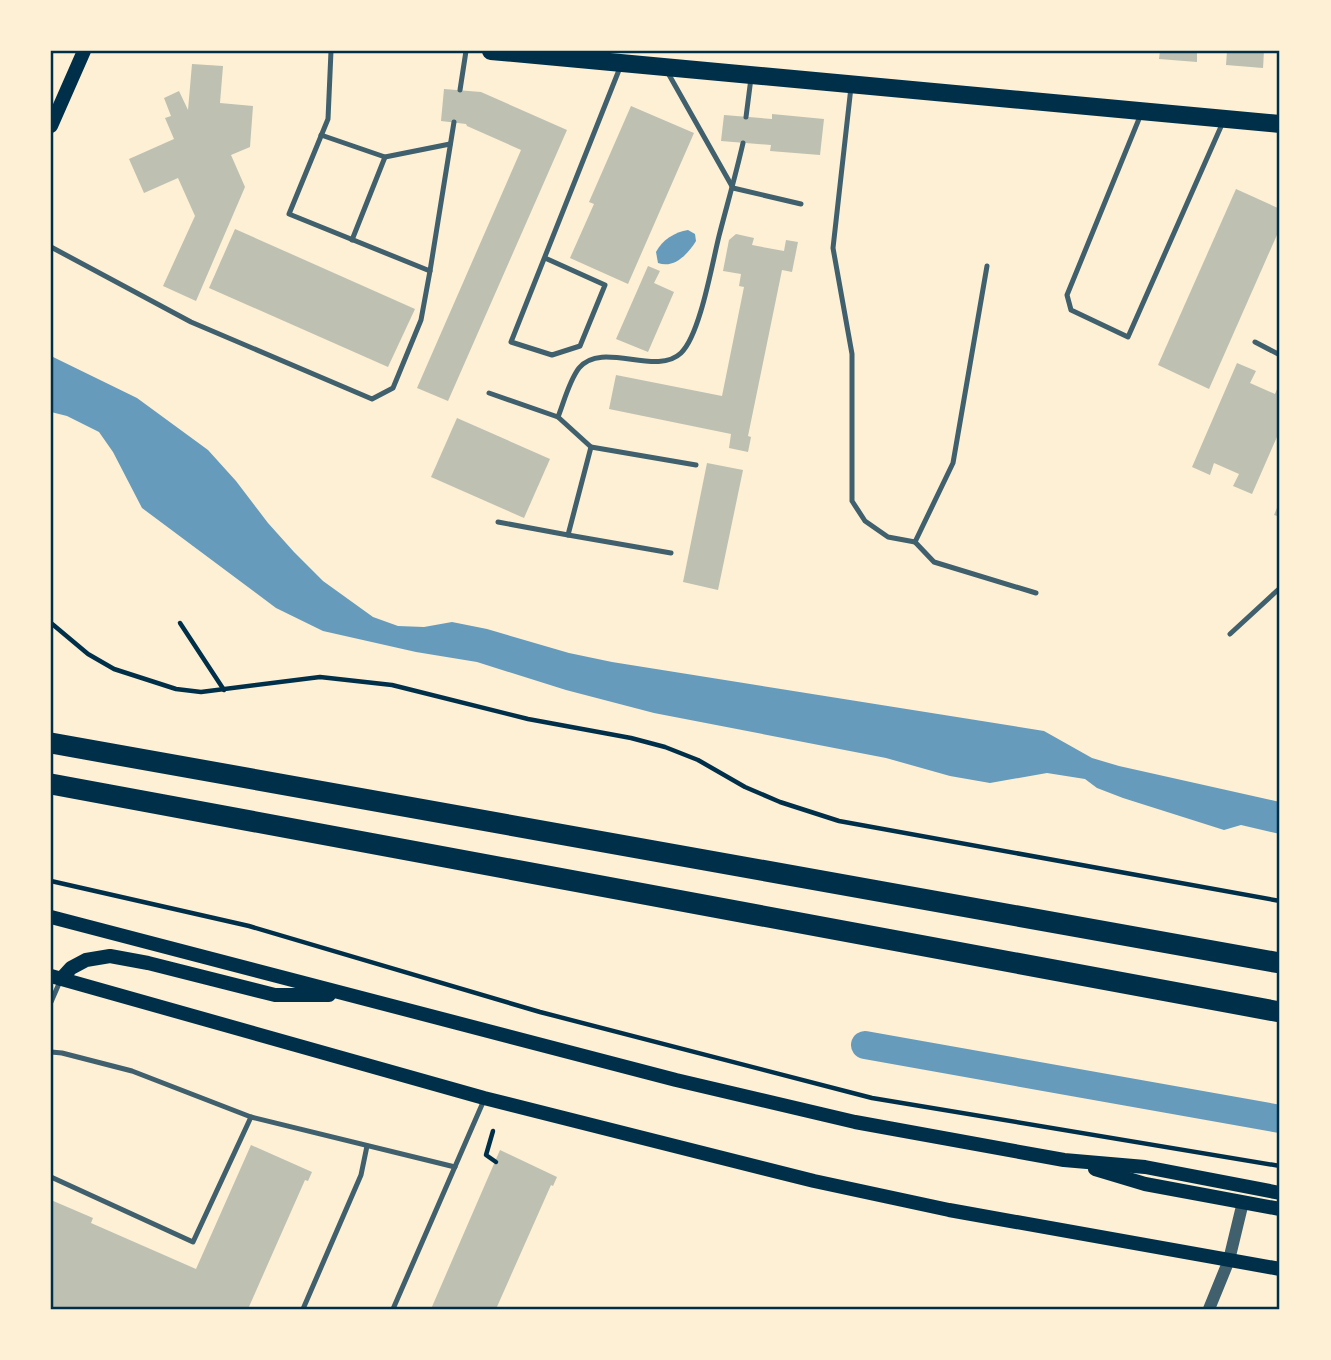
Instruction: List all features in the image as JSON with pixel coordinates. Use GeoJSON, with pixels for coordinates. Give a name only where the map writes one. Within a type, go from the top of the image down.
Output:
{"type":"FeatureCollection","features":[{"type":"Feature","properties":{"kind":"highway"},"geometry":{"type":"LineString","coordinates":[[51,743],[1280,963]]}},
{"type":"Feature","properties":{"kind":"highway"},"geometry":{"type":"LineString","coordinates":[[51,784],[1280,1012]]}},
{"type":"Feature","properties":{"kind":"main road"},"geometry":{"type":"LineString","coordinates":[[51,126],[83,51]]}},
{"type":"Feature","properties":{"kind":"main road"},"geometry":{"type":"LineString","coordinates":[[491,51],[1280,124]]}},
{"type":"Feature","properties":{"kind":"main road"},"geometry":{"type":"LineString","coordinates":[[51,917],[740,1095],[855,1122],[1064,1160],[1145,1167],[1280,1192]]}},
{"type":"Feature","properties":{"kind":"main road"},"geometry":{"type":"LineString","coordinates":[[56,977],[86,960],[110,956],[275,995],[352,995]]}},
{"type":"Feature","properties":{"kind":"main road"},"geometry":{"type":"LineString","coordinates":[[56,977],[484,1098],[828,1184],[949,1210],[1280,1269]]}},
{"type":"Feature","properties":{"kind":"main road"},"geometry":{"type":"LineString","coordinates":[[1064,1160],[1145,1184],[1280,1209]]}},
{"type":"Feature","properties":{"kind":"street"},"geometry":{"type":"LineString","coordinates":[[1209,1309],[1228,1259],[1243,1202]]}},
{"type":"Feature","properties":{"kind":"lane"},"geometry":{"type":"LineString","coordinates":[[331,51],[328,119],[289,214],[430,271]]}},
{"type":"Feature","properties":{"kind":"lane"},"geometry":{"type":"LineString","coordinates":[[460,90],[466,51]]}},
{"type":"Feature","properties":{"kind":"lane"},"geometry":{"type":"LineString","coordinates":[[545,258],[605,285],[580,346],[552,355],[511,342],[622,63]]}},
{"type":"Feature","properties":{"kind":"lane"},"geometry":{"type":"LineString","coordinates":[[665,67],[733,188],[801,204]]}},
{"type":"Feature","properties":{"kind":"lane"},"geometry":{"type":"LineString","coordinates":[[746,117],[751,75]]}},
{"type":"Feature","properties":{"kind":"lane"},"geometry":{"type":"LineString","coordinates":[[851,84],[833,248],[852,354],[852,501],[865,521],[888,537],[915,542],[934,562],[1037,593]]}},
{"type":"Feature","properties":{"kind":"lane"},"geometry":{"type":"LineString","coordinates":[[1142,111],[1068,295],[1071,310],[1128,337],[1225,118]]}},
{"type":"Feature","properties":{"kind":"lane"},"geometry":{"type":"LineString","coordinates":[[51,247],[191,321],[372,398],[393,388],[411,350],[421,320],[454,122]]}},
{"type":"Feature","properties":{"kind":"lane"},"geometry":{"type":"LineString","coordinates":[[321,135],[385,157],[450,144]]}},
{"type":"Feature","properties":{"kind":"lane"},"geometry":{"type":"LineString","coordinates":[[558,417],[574,376],[584,364],[607,357],[666,361],[682,353],[694,331],[743,143]]}},
{"type":"Feature","properties":{"kind":"lane"},"geometry":{"type":"LineString","coordinates":[[352,240],[385,157]]}},
{"type":"Feature","properties":{"kind":"lane"},"geometry":{"type":"LineString","coordinates":[[915,542],[953,463],[987,266]]}},
{"type":"Feature","properties":{"kind":"lane"},"geometry":{"type":"LineString","coordinates":[[1255,342],[1280,355]]}},
{"type":"Feature","properties":{"kind":"lane"},"geometry":{"type":"LineString","coordinates":[[489,393],[558,417],[591,447],[696,465]]}},
{"type":"Feature","properties":{"kind":"lane"},"geometry":{"type":"LineString","coordinates":[[568,535],[591,447]]}},
{"type":"Feature","properties":{"kind":"lane"},"geometry":{"type":"LineString","coordinates":[[498,522],[671,553]]}},
{"type":"Feature","properties":{"kind":"lane"},"geometry":{"type":"LineString","coordinates":[[1230,634],[1280,588]]}},
{"type":"Feature","properties":{"kind":"lane"},"geometry":{"type":"LineString","coordinates":[[51,1002],[56,977]]}},
{"type":"Feature","properties":{"kind":"lane"},"geometry":{"type":"LineString","coordinates":[[51,1052],[132,1071],[251,1116],[455,1167]]}},
{"type":"Feature","properties":{"kind":"lane"},"geometry":{"type":"LineString","coordinates":[[393,1309],[484,1098]]}},
{"type":"Feature","properties":{"kind":"lane"},"geometry":{"type":"LineString","coordinates":[[51,1177],[193,1242],[251,1116]]}},
{"type":"Feature","properties":{"kind":"lane"},"geometry":{"type":"LineString","coordinates":[[303,1309],[361,1175],[367,1146]]}},
{"type":"Feature","properties":{"kind":"path"},"geometry":{"type":"LineString","coordinates":[[51,623],[88,654],[114,669],[176,689],[201,692],[320,677],[392,685],[528,719],[631,738],[664,747],[698,760],[746,787],[780,802],[839,821],[1280,901]]}},
{"type":"Feature","properties":{"kind":"path"},"geometry":{"type":"LineString","coordinates":[[180,623],[224,690]]}},
{"type":"Feature","properties":{"kind":"path"},"geometry":{"type":"LineString","coordinates":[[51,881],[249,926],[540,1012],[872,1098],[1280,1166]]}},
{"type":"Feature","properties":{"kind":"path"},"geometry":{"type":"LineString","coordinates":[[493,1131],[486,1155],[496,1162]]}},
{"type":"Feature","properties":{"kind":"water"},"geometry":{"type":"Polygon","coordinates":[[[688,230],[695,234],[696,241],[689,251],[670,264],[658,263],[656,252],[665,240],[688,230]]]}},
{"type":"Feature","properties":{"kind":"water"},"geometry":{"type":"Polygon","coordinates":[[[51,356],[137,398],[208,450],[294,552],[323,581],[373,617],[398,626],[424,627],[452,622],[612,662],[1044,731],[1092,758],[1280,802],[1280,834],[1241,825],[1224,830],[1123,798],[1097,788],[1085,779],[1047,773],[990,783],[950,776],[886,758],[654,713],[566,690],[477,662],[416,652],[323,631],[276,608],[142,508],[113,452],[99,432],[67,416],[51,412],[51,356]]]}},
{"type":"Feature","properties":{"kind":"building"},"geometry":{"type":"Polygon","coordinates":[[[1160,51],[1197,51],[1197,62],[1159,59],[1160,51]]]}},
{"type":"Feature","properties":{"kind":"building"},"geometry":{"type":"Polygon","coordinates":[[[1227,51],[1264,51],[1263,68],[1226,65],[1227,51]]]}},
{"type":"Feature","properties":{"kind":"building"},"geometry":{"type":"Polygon","coordinates":[[[192,64],[223,66],[220,103],[253,106],[250,147],[231,155],[245,187],[196,301],[163,286],[195,216],[178,178],[144,193],[129,159],[174,139],[165,118],[171,116],[164,98],[179,91],[188,110],[192,64]]]}},
{"type":"Feature","properties":{"kind":"building"},"geometry":{"type":"Polygon","coordinates":[[[444,89],[481,92],[567,130],[448,401],[417,388],[521,150],[466,124],[441,121],[444,89]]]}},
{"type":"Feature","properties":{"kind":"building"},"geometry":{"type":"Polygon","coordinates":[[[631,106],[694,133],[628,284],[570,258],[594,204],[589,202],[631,106]]]}},
{"type":"Feature","properties":{"kind":"building"},"geometry":{"type":"Polygon","coordinates":[[[772,114],[824,119],[820,155],[770,151],[771,145],[721,141],[724,115],[772,119],[772,114]]]}},
{"type":"Feature","properties":{"kind":"building"},"geometry":{"type":"Polygon","coordinates":[[[1236,189],[1280,209],[1280,228],[1209,389],[1158,365],[1236,189]]]}},
{"type":"Feature","properties":{"kind":"building"},"geometry":{"type":"Polygon","coordinates":[[[235,229],[415,309],[388,367],[209,288],[235,229]]]}},
{"type":"Feature","properties":{"kind":"building"},"geometry":{"type":"Polygon","coordinates":[[[736,234],[754,238],[752,245],[784,251],[786,240],[798,242],[792,272],[782,270],[748,436],[751,437],[748,452],[729,448],[731,434],[609,409],[616,375],[722,396],[744,287],[739,286],[741,274],[723,271],[729,240],[736,234]]]}},
{"type":"Feature","properties":{"kind":"building"},"geometry":{"type":"Polygon","coordinates":[[[648,266],[660,271],[654,283],[674,292],[648,352],[616,339],[648,266]]]}},
{"type":"Feature","properties":{"kind":"building"},"geometry":{"type":"Polygon","coordinates":[[[1237,363],[1256,371],[1250,383],[1275,394],[1280,382],[1280,430],[1252,494],[1233,486],[1239,474],[1214,463],[1210,475],[1192,467],[1237,363]]]}},
{"type":"Feature","properties":{"kind":"building"},"geometry":{"type":"Polygon","coordinates":[[[457,418],[550,459],[524,518],[431,477],[457,418]]]}},
{"type":"Feature","properties":{"kind":"building"},"geometry":{"type":"Polygon","coordinates":[[[707,463],[743,470],[718,590],[683,582],[707,463]]]}},
{"type":"Feature","properties":{"kind":"building"},"geometry":{"type":"Polygon","coordinates":[[[1280,501],[1280,517],[1274,515],[1280,501]]]}},
{"type":"Feature","properties":{"kind":"building"},"geometry":{"type":"Polygon","coordinates":[[[251,1145],[312,1172],[308,1181],[305,1180],[248,1309],[51,1309],[51,1200],[93,1218],[91,1223],[196,1269],[251,1145]]]}},
{"type":"Feature","properties":{"kind":"building"},"geometry":{"type":"Polygon","coordinates":[[[500,1150],[557,1177],[496,1309],[431,1309],[500,1150]]]}},
{"type":"Feature","properties":{"kind":"waterway"},"geometry":{"type":"LineString","coordinates":[[865,1045],[1280,1119]]}}]}
